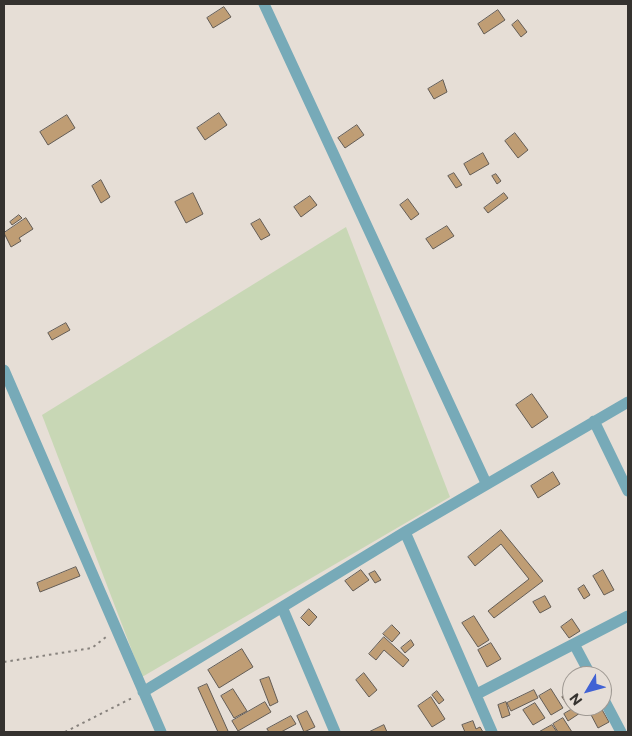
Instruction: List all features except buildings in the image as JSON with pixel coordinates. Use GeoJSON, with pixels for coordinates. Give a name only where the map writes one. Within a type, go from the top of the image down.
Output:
{"type":"FeatureCollection","features":[{"type":"Feature","properties":{"kind":"street"},"geometry":{"type":"LineString","coordinates":[[264,4],[486,484]]}},
{"type":"Feature","properties":{"kind":"street"},"geometry":{"type":"LineString","coordinates":[[4,370],[161,732]]}},
{"type":"Feature","properties":{"kind":"street"},"geometry":{"type":"LineString","coordinates":[[143,692],[405,532],[628,402]]}},
{"type":"Feature","properties":{"kind":"street"},"geometry":{"type":"LineString","coordinates":[[594,421],[628,491]]}},
{"type":"Feature","properties":{"kind":"street"},"geometry":{"type":"LineString","coordinates":[[405,532],[492,732]]}},
{"type":"Feature","properties":{"kind":"street"},"geometry":{"type":"LineString","coordinates":[[282,607],[334,732]]}},
{"type":"Feature","properties":{"kind":"street"},"geometry":{"type":"LineString","coordinates":[[477,694],[628,616]]}},
{"type":"Feature","properties":{"kind":"street"},"geometry":{"type":"LineString","coordinates":[[574,644],[586,666]]}},
{"type":"Feature","properties":{"kind":"street"},"geometry":{"type":"LineString","coordinates":[[612,714],[622,732]]}},
{"type":"Feature","properties":{"kind":"path"},"geometry":{"type":"LineString","coordinates":[[4,662],[92,648],[116,629]]}},
{"type":"Feature","properties":{"kind":"path"},"geometry":{"type":"LineString","coordinates":[[65,732],[143,692]]}},
{"type":"Feature","properties":{"kind":"green space"},"geometry":{"type":"Polygon","coordinates":[[[346,227],[450,497],[142,677],[42,415],[346,227]]]}}]}
